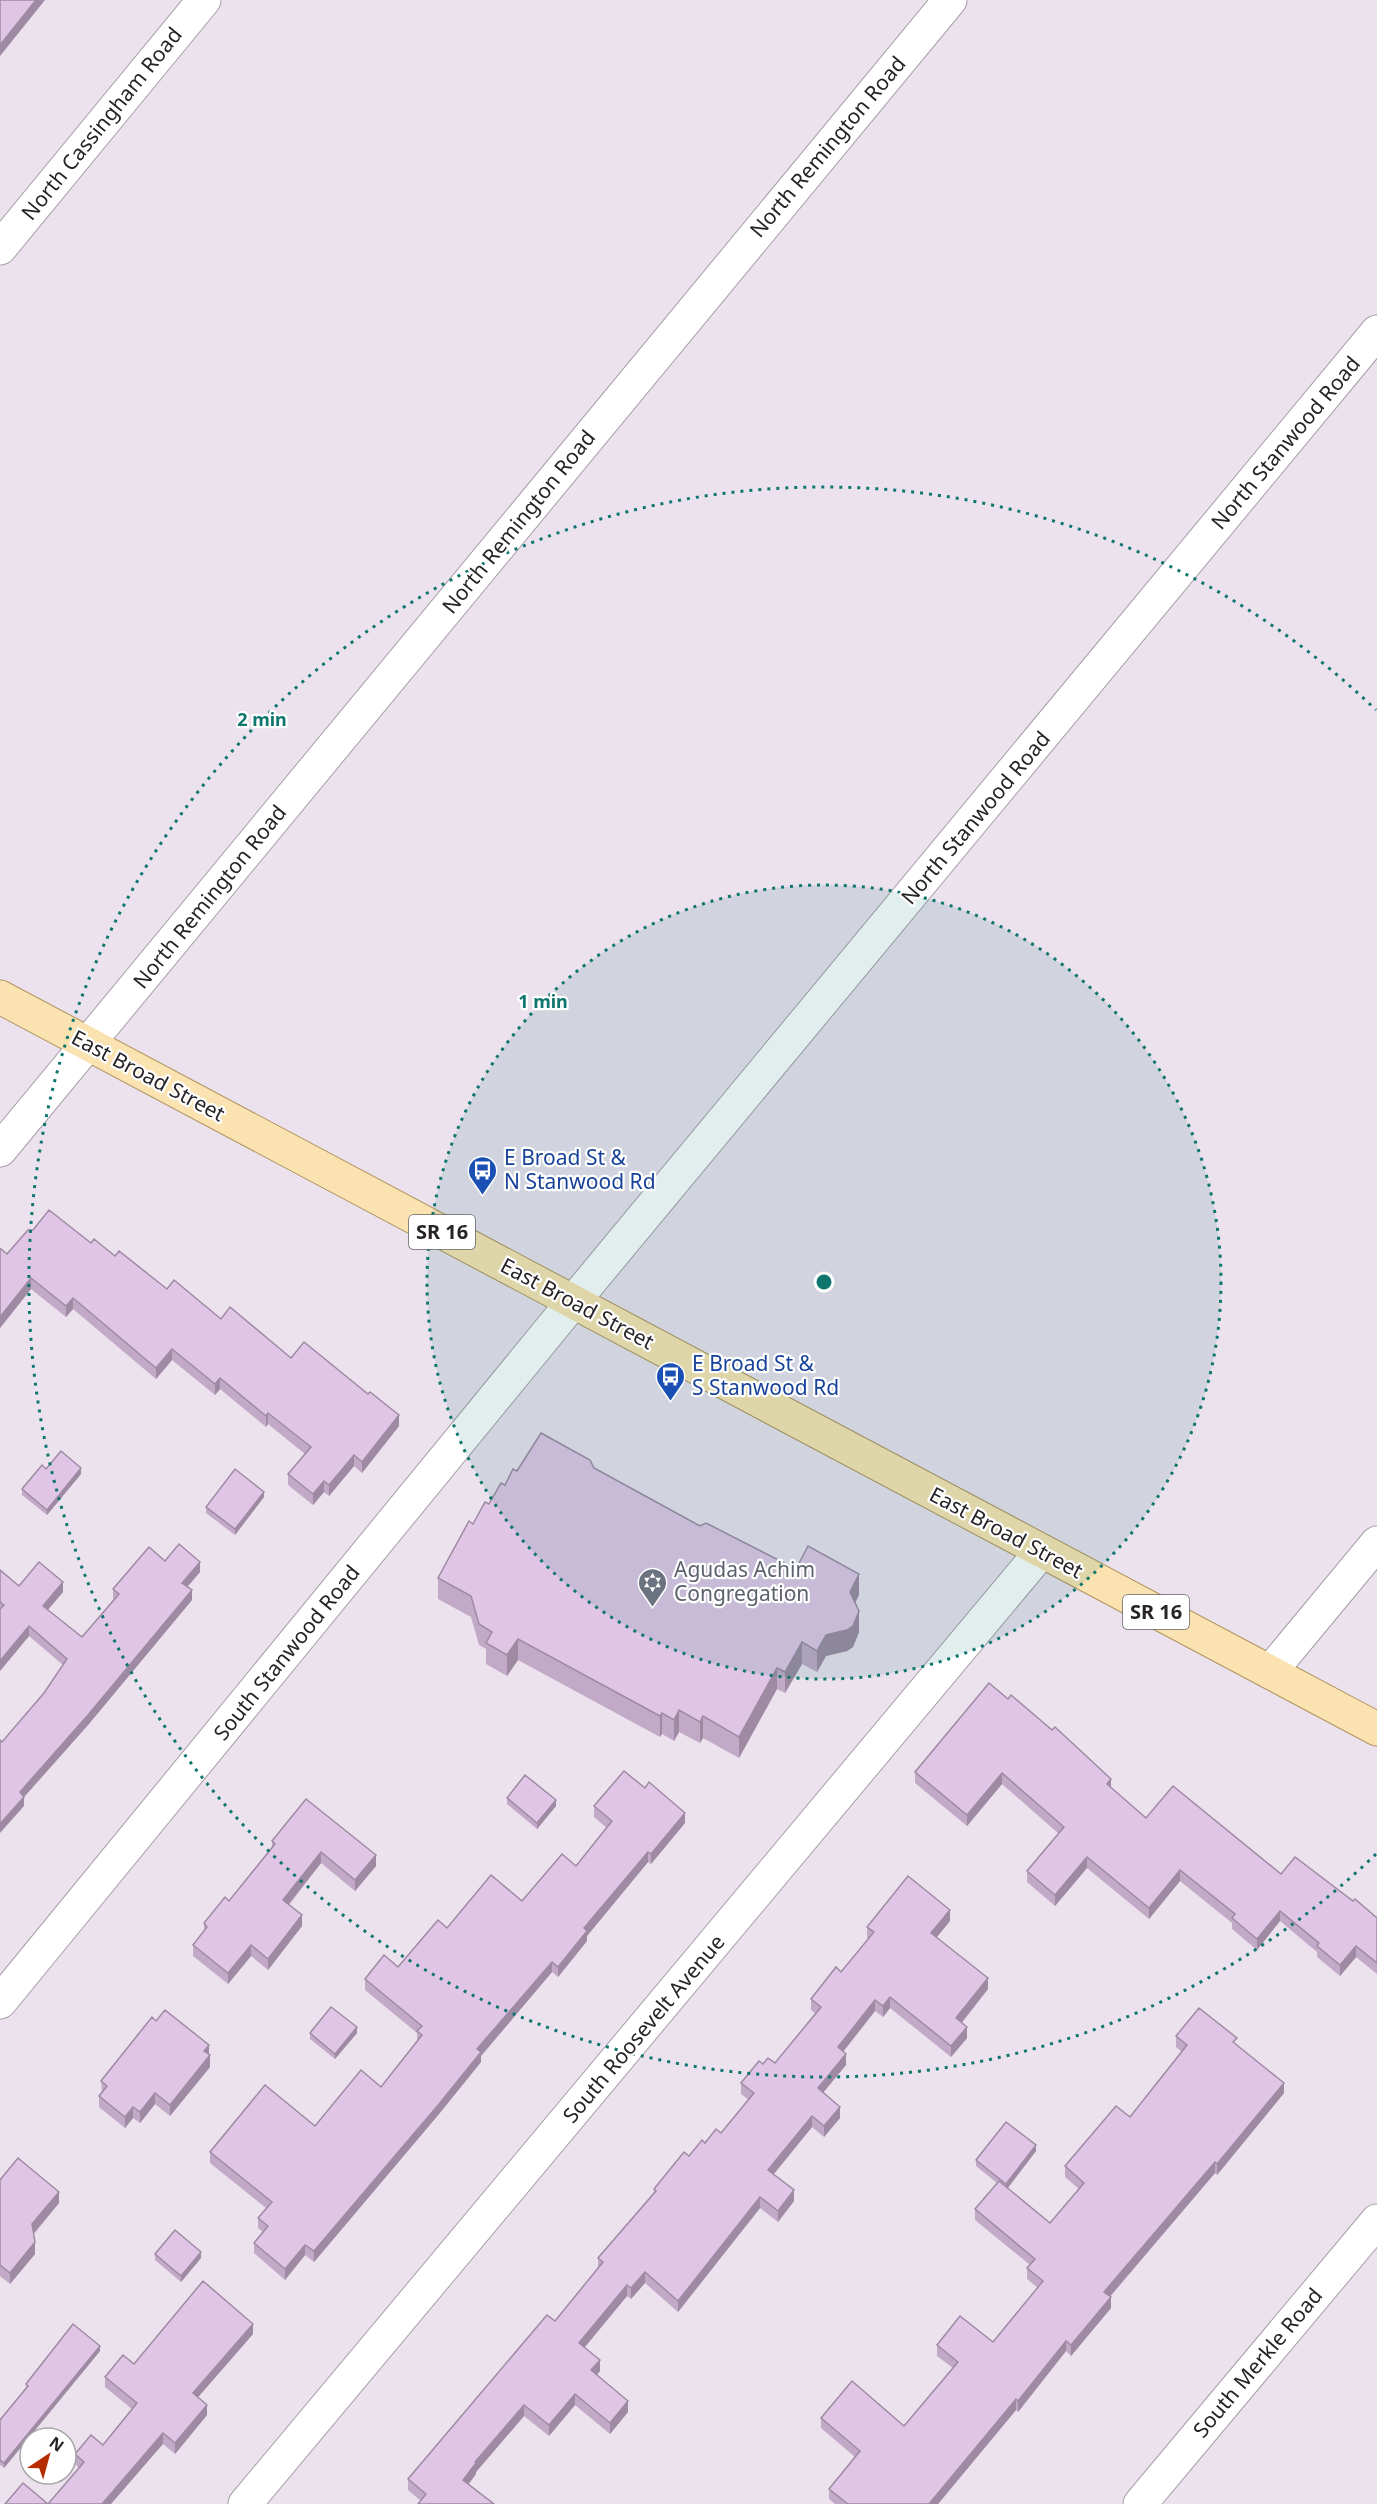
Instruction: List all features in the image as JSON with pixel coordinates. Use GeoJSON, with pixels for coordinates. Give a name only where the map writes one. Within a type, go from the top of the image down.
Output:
{"type":"FeatureCollection","features":[{"type":"Feature","properties":{"kind":"main road","name":"East Broad Street"},"geometry":{"type":"LineString","coordinates":[[0,997],[1377,1729]]}},
{"type":"Feature","properties":{"kind":"street","name":"North Cassingham Road"},"geometry":{"type":"LineString","coordinates":[[0,248],[204,0]]}},
{"type":"Feature","properties":{"kind":"street","name":"North Remington Road"},"geometry":{"type":"LineString","coordinates":[[0,1150],[950,0]]}},
{"type":"Feature","properties":{"kind":"street","name":"North Stanwood Road"},"geometry":{"type":"LineString","coordinates":[[573,1302],[1377,332]]}},
{"type":"Feature","properties":{"kind":"street","name":"South Stanwood Road"},"geometry":{"type":"LineString","coordinates":[[0,2002],[573,1302]]}},
{"type":"Feature","properties":{"kind":"street"},"geometry":{"type":"LineString","coordinates":[[1270,1672],[1377,1543]]}},
{"type":"Feature","properties":{"kind":"street","name":"South Roosevelt Avenue"},"geometry":{"type":"LineString","coordinates":[[245,2504],[526,2171],[1041,1552]]}},
{"type":"Feature","properties":{"kind":"street","name":"South Merkle Road"},"geometry":{"type":"LineString","coordinates":[[1140,2504],[1377,2221]]}},
{"type":"Feature","properties":{"kind":"building"},"geometry":{"type":"Polygon","coordinates":[[[0,0],[36,0],[0,45],[0,0]]]}},
{"type":"Feature","properties":{"kind":"building"},"geometry":{"type":"Polygon","coordinates":[[[49,1210],[91,1243],[94,1239],[115,1256],[119,1251],[167,1289],[174,1280],[221,1319],[230,1307],[291,1358],[304,1342],[368,1394],[370,1392],[399,1415],[362,1462],[354,1455],[329,1485],[324,1481],[313,1494],[288,1474],[311,1447],[268,1413],[266,1416],[220,1378],[215,1384],[172,1349],[156,1368],[73,1298],[66,1306],[31,1278],[0,1317],[0,1249],[7,1254],[28,1230],[33,1230],[49,1210]]]}},
{"type":"Feature","properties":{"kind":"building","name":"Agudas Achim Congregation"},"geometry":{"type":"Polygon","coordinates":[[[541,1433],[590,1460],[594,1468],[700,1526],[706,1523],[796,1569],[808,1546],[859,1574],[850,1592],[859,1611],[853,1626],[847,1630],[826,1635],[817,1651],[802,1642],[785,1672],[777,1668],[739,1737],[703,1716],[700,1722],[679,1710],[674,1720],[662,1713],[660,1716],[518,1639],[507,1655],[486,1643],[492,1632],[479,1624],[471,1596],[438,1578],[469,1521],[473,1524],[485,1502],[489,1504],[501,1483],[505,1485],[513,1469],[517,1471],[541,1433]]]}},
{"type":"Feature","properties":{"kind":"building"},"geometry":{"type":"Polygon","coordinates":[[[61,1451],[81,1468],[47,1510],[22,1489],[42,1465],[46,1469],[61,1451]]]}},
{"type":"Feature","properties":{"kind":"building"},"geometry":{"type":"Polygon","coordinates":[[[235,1469],[264,1492],[235,1529],[206,1507],[235,1469]]]}},
{"type":"Feature","properties":{"kind":"building"},"geometry":{"type":"Polygon","coordinates":[[[179,1544],[200,1562],[182,1583],[192,1590],[88,1715],[20,1792],[24,1797],[0,1824],[0,1740],[2,1742],[44,1693],[67,1659],[29,1626],[0,1661],[0,1609],[4,1605],[0,1602],[0,1570],[19,1586],[39,1562],[63,1582],[43,1606],[82,1637],[119,1594],[113,1589],[149,1547],[165,1561],[179,1544]]]}},
{"type":"Feature","properties":{"kind":"building"},"geometry":{"type":"Polygon","coordinates":[[[989,1683],[1008,1699],[1011,1695],[1052,1730],[1055,1727],[1111,1779],[1107,1784],[1146,1818],[1173,1786],[1281,1874],[1295,1857],[1353,1901],[1355,1899],[1377,1918],[1377,1963],[1356,1946],[1340,1965],[1317,1946],[1319,1943],[1280,1911],[1257,1939],[1232,1918],[1235,1914],[1180,1870],[1149,1908],[1087,1857],[1055,1895],[1027,1871],[1064,1827],[1002,1773],[967,1815],[915,1772],[989,1683]]]}},
{"type":"Feature","properties":{"kind":"building"},"geometry":{"type":"Polygon","coordinates":[[[624,1771],[645,1788],[649,1782],[685,1813],[651,1854],[648,1852],[584,1928],[587,1931],[558,1967],[552,1962],[477,2049],[481,2052],[314,2251],[305,2245],[285,2269],[254,2243],[268,2226],[258,2218],[272,2202],[210,2152],[265,2085],[315,2126],[361,2070],[381,2087],[422,2035],[417,2031],[422,2026],[365,1979],[384,1955],[398,1967],[438,1920],[447,1928],[491,1875],[522,1901],[562,1854],[576,1866],[612,1821],[594,1806],[624,1771]]]}},
{"type":"Feature","properties":{"kind":"building"},"geometry":{"type":"Polygon","coordinates":[[[525,1775],[556,1800],[537,1823],[507,1798],[525,1775]]]}},
{"type":"Feature","properties":{"kind":"building"},"geometry":{"type":"Polygon","coordinates":[[[306,1799],[376,1855],[355,1880],[321,1852],[283,1900],[302,1915],[268,1959],[251,1945],[228,1973],[193,1945],[207,1927],[204,1923],[225,1897],[229,1901],[275,1844],[272,1841],[306,1799]]]}},
{"type":"Feature","properties":{"kind":"building"},"geometry":{"type":"Polygon","coordinates":[[[908,1876],[950,1910],[931,1933],[988,1978],[956,2018],[967,2027],[951,2046],[890,1997],[883,2006],[875,2000],[838,2047],[846,2054],[818,2088],[840,2107],[824,2126],[812,2116],[768,2170],[794,2190],[778,2211],[760,2197],[678,2301],[645,2272],[631,2288],[627,2285],[579,2343],[600,2360],[591,2370],[628,2401],[610,2423],[575,2394],[549,2425],[524,2405],[475,2462],[463,2480],[494,2504],[418,2504],[426,2494],[408,2479],[547,2315],[555,2321],[603,2262],[598,2258],[656,2191],[654,2189],[684,2152],[689,2156],[702,2140],[705,2143],[716,2129],[721,2133],[754,2093],[741,2083],[759,2061],[763,2064],[768,2058],[775,2063],[821,2007],[811,1999],[836,1967],[841,1972],[874,1932],[867,1927],[908,1876]]]}},
{"type":"Feature","properties":{"kind":"building"},"geometry":{"type":"Polygon","coordinates":[[[331,2007],[357,2027],[335,2054],[310,2033],[331,2007]]]}},
{"type":"Feature","properties":{"kind":"building"},"geometry":{"type":"Polygon","coordinates":[[[1199,2008],[1237,2038],[1233,2042],[1284,2083],[1217,2164],[1215,2162],[1104,2292],[1111,2297],[1071,2345],[1066,2341],[1018,2401],[1016,2399],[929,2504],[848,2504],[829,2489],[860,2451],[821,2418],[852,2381],[904,2426],[958,2362],[937,2345],[960,2316],[993,2342],[1043,2281],[1027,2268],[1035,2259],[975,2209],[999,2181],[1050,2223],[1084,2183],[1065,2166],[1116,2106],[1130,2117],[1187,2045],[1176,2036],[1199,2008]]]}},
{"type":"Feature","properties":{"kind":"building"},"geometry":{"type":"Polygon","coordinates":[[[165,2010],[209,2045],[204,2051],[210,2055],[170,2105],[155,2093],[140,2112],[133,2107],[125,2117],[99,2096],[107,2086],[101,2081],[152,2017],[156,2021],[165,2010]]]}},
{"type":"Feature","properties":{"kind":"building"},"geometry":{"type":"Polygon","coordinates":[[[1006,2122],[1036,2145],[1006,2184],[976,2160],[1006,2122]]]}},
{"type":"Feature","properties":{"kind":"building"},"geometry":{"type":"Polygon","coordinates":[[[18,2158],[59,2192],[32,2224],[35,2242],[10,2273],[0,2265],[0,2180],[18,2158]]]}},
{"type":"Feature","properties":{"kind":"building"},"geometry":{"type":"Polygon","coordinates":[[[175,2230],[201,2252],[181,2276],[155,2254],[175,2230]]]}},
{"type":"Feature","properties":{"kind":"building"},"geometry":{"type":"Polygon","coordinates":[[[203,2281],[253,2324],[193,2393],[207,2405],[175,2443],[163,2433],[102,2504],[48,2504],[63,2486],[78,2486],[78,2469],[84,2462],[78,2457],[78,2450],[91,2435],[103,2445],[137,2403],[105,2377],[123,2355],[134,2364],[203,2281]]]}},
{"type":"Feature","properties":{"kind":"building"},"geometry":{"type":"Polygon","coordinates":[[[73,2324],[100,2346],[34,2426],[18,2426],[18,2446],[4,2463],[0,2460],[0,2420],[28,2386],[26,2384],[73,2324]]]}},
{"type":"Feature","properties":{"kind":"building"},"geometry":{"type":"Polygon","coordinates":[[[20,2486],[27,2486],[48,2504],[5,2504],[20,2486]]]}},
{"type":"Feature","properties":{"kind":"place","name":"E Broad St & N Stanwood Rd"},"geometry":{"type":"Point","coordinates":[483,1196]}},
{"type":"Feature","properties":{"kind":"place","name":"E Broad St & S Stanwood Rd"},"geometry":{"type":"Point","coordinates":[671,1402]}},
{"type":"Feature","properties":{"kind":"place","name":"Agudas Achim Congregation"},"geometry":{"type":"Point","coordinates":[653,1608]}}]}
